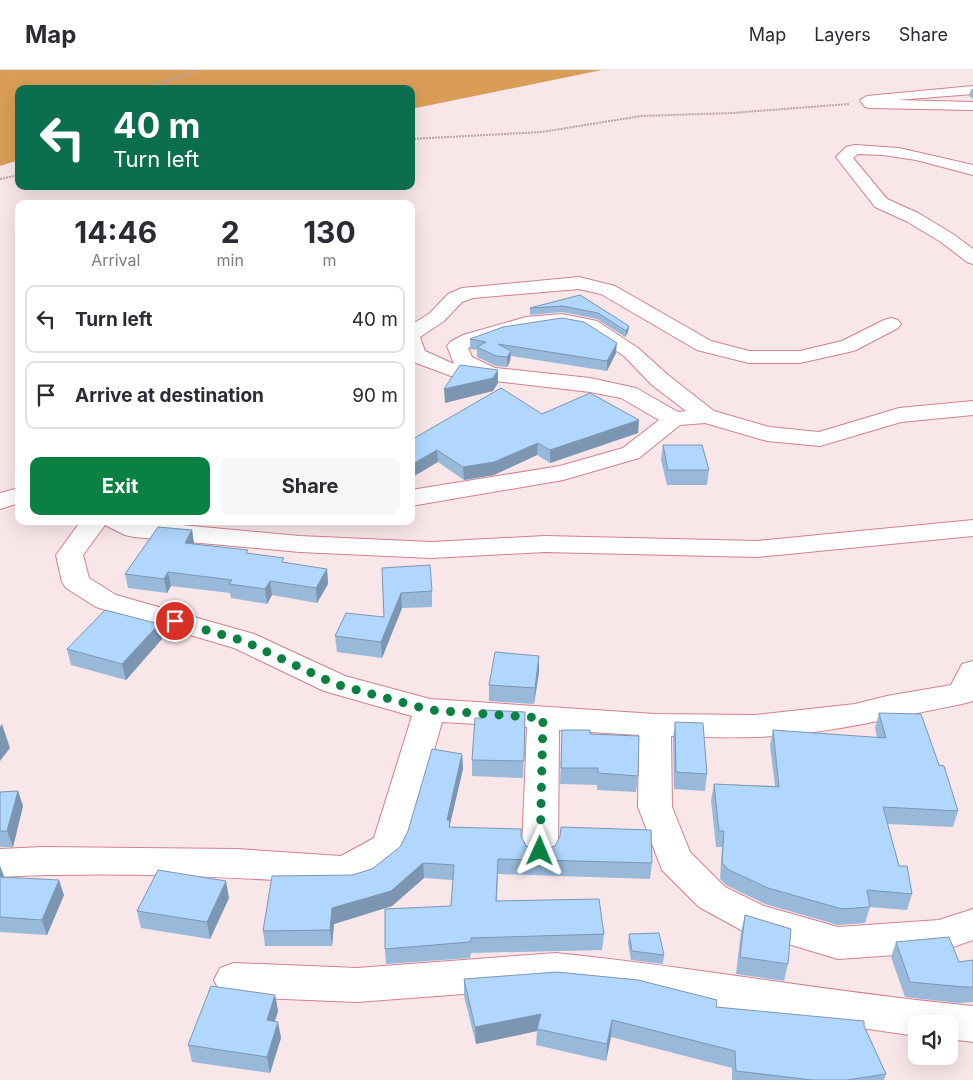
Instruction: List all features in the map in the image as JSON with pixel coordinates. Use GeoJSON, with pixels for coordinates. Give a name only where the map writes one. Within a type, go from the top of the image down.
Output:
{"type":"FeatureCollection","features":[{"type":"Feature","properties":{"kind":"street"},"geometry":{"type":"LineString","coordinates":[[973,90],[872,98],[867,100],[870,104],[973,106]]}},
{"type":"Feature","properties":{"kind":"street"},"geometry":{"type":"LineString","coordinates":[[973,170],[959,165],[887,152],[855,149],[844,156],[880,203],[912,218],[947,238],[973,258]]}},
{"type":"Feature","properties":{"kind":"street"},"geometry":{"type":"LineString","coordinates":[[415,331],[437,317],[455,298],[469,292],[579,283],[608,290],[704,346],[749,357],[800,357],[848,346],[892,324]]}},
{"type":"Feature","properties":{"kind":"street"},"geometry":{"type":"LineString","coordinates":[[490,374],[463,361],[457,346],[470,339],[526,323],[562,320],[590,325],[631,352],[660,380],[706,416],[767,434],[820,439],[898,415],[973,408]]}},
{"type":"Feature","properties":{"kind":"street"},"geometry":{"type":"LineString","coordinates":[[415,355],[451,370],[590,385],[628,394],[674,419]]}},
{"type":"Feature","properties":{"kind":"street"},"geometry":{"type":"LineString","coordinates":[[415,497],[563,473],[589,466],[631,453],[674,419],[706,416]]}},
{"type":"Feature","properties":{"kind":"street"},"geometry":{"type":"LineString","coordinates":[[0,501],[15,496]]}},
{"type":"Feature","properties":{"kind":"street"},"geometry":{"type":"LineString","coordinates":[[92,525],[69,556],[76,582],[106,601],[244,641],[335,684],[430,710],[656,725],[756,726],[855,715],[887,707],[962,694],[973,671]]}},
{"type":"Feature","properties":{"kind":"street"},"geometry":{"type":"LineString","coordinates":[[125,525],[134,529],[300,544],[432,550],[545,544],[757,549],[973,528]]}},
{"type":"Feature","properties":{"kind":"street"},"geometry":{"type":"LineString","coordinates":[[0,863],[42,861],[237,863],[345,870],[390,846],[430,710]]}},
{"type":"Feature","properties":{"kind":"street"},"geometry":{"type":"LineString","coordinates":[[540,851],[543,718]]}},
{"type":"Feature","properties":{"kind":"street"},"geometry":{"type":"LineString","coordinates":[[656,725],[655,807],[675,860],[712,897],[754,919],[838,943],[939,936],[973,924]]}},
{"type":"Feature","properties":{"kind":"street"},"geometry":{"type":"LineString","coordinates":[[234,980],[357,985],[556,970],[645,979],[922,1019],[973,1024]]}},
{"type":"Feature","properties":{"kind":"path"},"geometry":{"type":"LineString","coordinates":[[155,85],[198,70]]}},
{"type":"Feature","properties":{"kind":"path"},"geometry":{"type":"LineString","coordinates":[[415,139],[542,132],[614,118],[870,104]]}},
{"type":"Feature","properties":{"kind":"path"},"geometry":{"type":"LineString","coordinates":[[0,179],[15,176]]}},
{"type":"Feature","properties":{"kind":"shaded area"},"geometry":{"type":"Polygon","coordinates":[[[0,70],[602,70],[415,108],[415,85],[15,85],[15,161],[0,166],[0,70]]]}},
{"type":"Feature","properties":{"kind":"building"},"geometry":{"type":"Polygon","coordinates":[[[580,295],[629,326],[626,331],[598,313],[563,306],[530,308],[580,295]]]}},
{"type":"Feature","properties":{"kind":"building"},"geometry":{"type":"Polygon","coordinates":[[[562,318],[584,322],[617,343],[607,361],[498,344],[511,351],[507,357],[496,356],[477,347],[486,342],[470,339],[503,327],[562,318]]]}},
{"type":"Feature","properties":{"kind":"building"},"geometry":{"type":"Polygon","coordinates":[[[460,365],[498,370],[493,378],[444,389],[460,365]]]}},
{"type":"Feature","properties":{"kind":"building"},"geometry":{"type":"Polygon","coordinates":[[[501,388],[542,414],[590,393],[639,420],[550,450],[538,443],[494,462],[463,467],[437,450],[415,463],[415,438],[501,388]]]}},
{"type":"Feature","properties":{"kind":"building"},"geometry":{"type":"Polygon","coordinates":[[[663,445],[702,445],[709,470],[668,470],[663,445]]]}},
{"type":"Feature","properties":{"kind":"building"},"geometry":{"type":"Polygon","coordinates":[[[158,527],[192,530],[185,543],[248,550],[246,553],[284,558],[282,562],[327,569],[316,588],[270,581],[265,589],[229,584],[232,580],[168,572],[164,579],[125,574],[158,527]]]}},
{"type":"Feature","properties":{"kind":"building"},"geometry":{"type":"Polygon","coordinates":[[[430,565],[432,591],[401,593],[381,642],[335,636],[346,613],[384,617],[382,568],[430,565]]]}},
{"type":"Feature","properties":{"kind":"building"},"geometry":{"type":"Polygon","coordinates":[[[105,610],[159,624],[122,664],[67,649],[105,610]]]}},
{"type":"Feature","properties":{"kind":"building"},"geometry":{"type":"Polygon","coordinates":[[[495,652],[539,656],[535,688],[489,685],[495,652]]]}},
{"type":"Feature","properties":{"kind":"building"},"geometry":{"type":"Polygon","coordinates":[[[484,710],[525,712],[524,761],[472,760],[475,718],[483,718],[484,710]]]}},
{"type":"Feature","properties":{"kind":"building"},"geometry":{"type":"Polygon","coordinates":[[[879,713],[921,714],[939,765],[944,766],[958,811],[883,807],[899,866],[907,866],[912,894],[867,890],[870,907],[842,909],[768,888],[729,870],[722,863],[724,831],[719,831],[714,784],[779,787],[773,730],[886,738],[879,713]]]}},
{"type":"Feature","properties":{"kind":"building"},"geometry":{"type":"Polygon","coordinates":[[[675,722],[703,723],[707,774],[676,772],[675,722]]]}},
{"type":"Feature","properties":{"kind":"building"},"geometry":{"type":"Polygon","coordinates":[[[562,730],[590,730],[590,734],[639,736],[638,776],[598,773],[598,768],[561,768],[562,730]]]}},
{"type":"Feature","properties":{"kind":"building"},"geometry":{"type":"Polygon","coordinates":[[[432,749],[462,754],[447,820],[450,820],[449,827],[521,829],[521,836],[526,846],[540,851],[555,846],[560,836],[561,827],[651,830],[652,863],[498,859],[496,901],[599,899],[604,934],[471,938],[470,942],[385,949],[385,909],[451,906],[454,865],[423,863],[391,891],[332,908],[330,930],[263,931],[272,876],[352,875],[372,869],[400,847],[408,831],[432,749]]]}},
{"type":"Feature","properties":{"kind":"building"},"geometry":{"type":"Polygon","coordinates":[[[18,791],[7,831],[0,831],[0,792],[18,791]]]}},
{"type":"Feature","properties":{"kind":"building"},"geometry":{"type":"Polygon","coordinates":[[[158,870],[226,881],[207,922],[137,911],[158,870]]]}},
{"type":"Feature","properties":{"kind":"building"},"geometry":{"type":"Polygon","coordinates":[[[0,877],[59,880],[42,920],[0,917],[0,877]]]}},
{"type":"Feature","properties":{"kind":"building"},"geometry":{"type":"Polygon","coordinates":[[[745,915],[791,929],[788,964],[740,957],[745,915]]]}},
{"type":"Feature","properties":{"kind":"building"},"geometry":{"type":"Polygon","coordinates":[[[659,933],[664,955],[632,951],[629,934],[659,933]]]}},
{"type":"Feature","properties":{"kind":"building"},"geometry":{"type":"Polygon","coordinates":[[[949,937],[959,962],[973,960],[973,987],[910,982],[896,942],[949,937]]]}},
{"type":"Feature","properties":{"kind":"building"},"geometry":{"type":"Polygon","coordinates":[[[557,972],[638,980],[717,1000],[716,1007],[864,1021],[864,1026],[886,1074],[847,1080],[812,1080],[736,1071],[735,1051],[612,1020],[607,1044],[537,1029],[541,1014],[475,1027],[464,979],[557,972]]]}},
{"type":"Feature","properties":{"kind":"building"},"geometry":{"type":"Polygon","coordinates":[[[211,986],[275,995],[267,1020],[278,1022],[267,1057],[188,1045],[211,986]]]}},
{"type":"Feature","properties":{"kind":"route"},"geometry":{"type":"LineString","coordinates":[[175,621],[244,641],[335,684],[430,710],[543,718],[540,851]]}}]}
